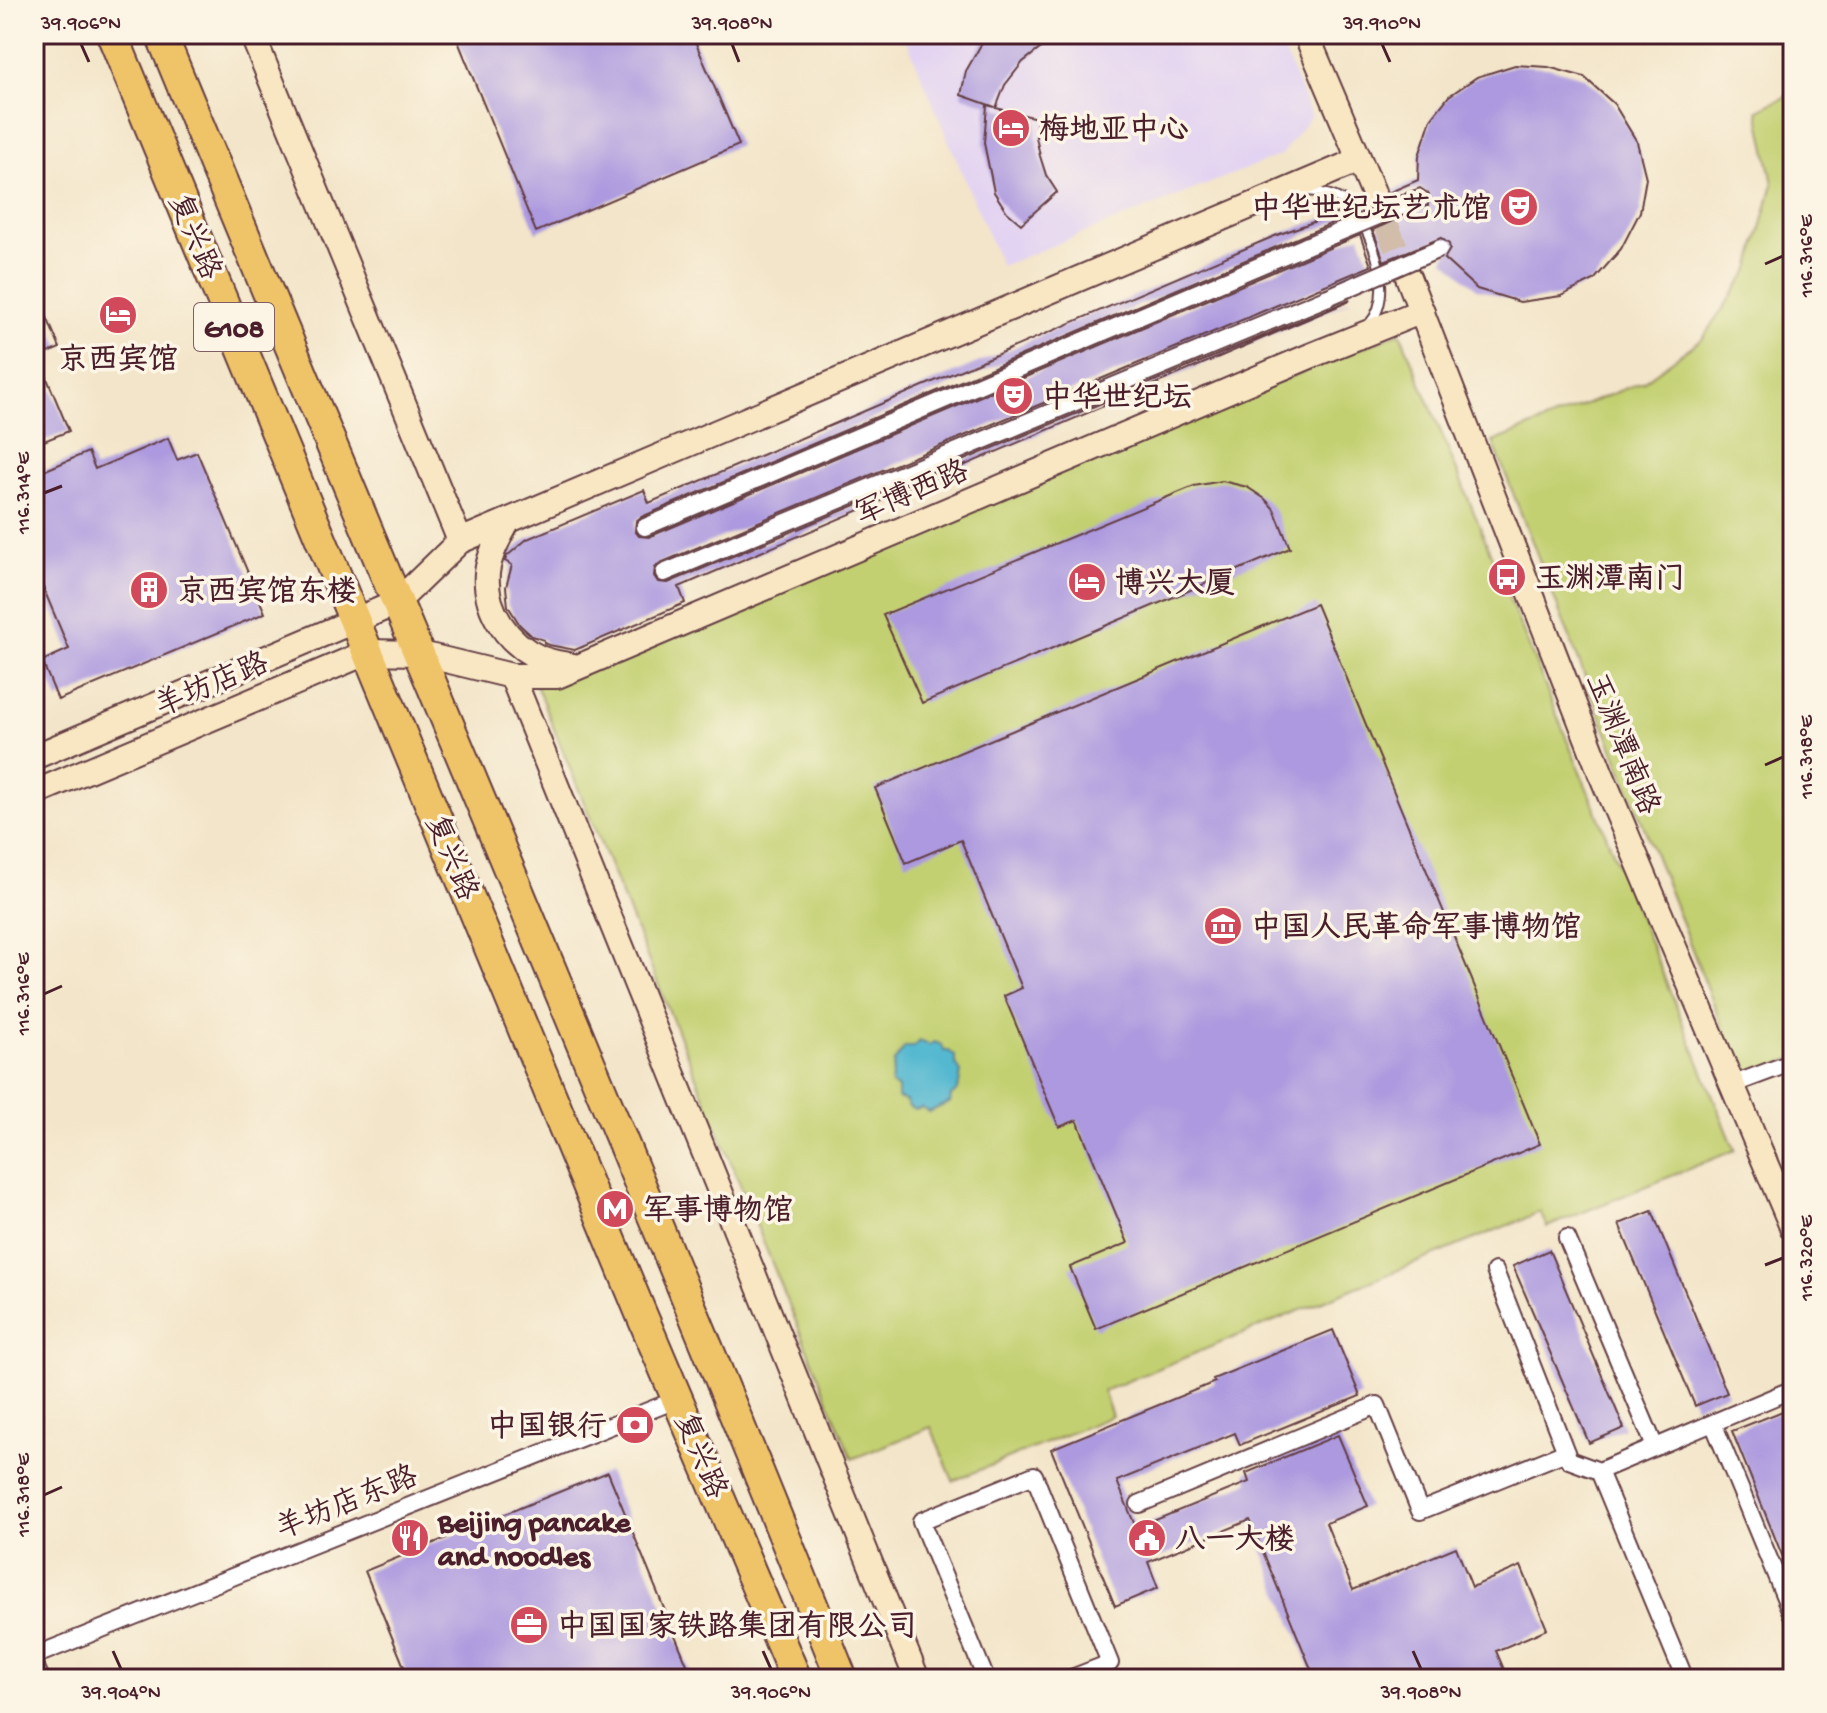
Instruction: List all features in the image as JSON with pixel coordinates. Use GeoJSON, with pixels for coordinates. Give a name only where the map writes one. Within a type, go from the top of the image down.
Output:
{"type":"FeatureCollection","features":[{"type":"Feature","properties":{"kind":"highway","name":"复兴路"},"geometry":{"type":"LineString","coordinates":[[112,34],[796,1679]]}},
{"type":"Feature","properties":{"kind":"highway","name":"复兴路"},"geometry":{"type":"LineString","coordinates":[[161,34],[396,603],[579,1032],[842,1679]]}},
{"type":"Feature","properties":{"kind":"street"},"geometry":{"type":"LineString","coordinates":[[252,34],[460,541]]}},
{"type":"Feature","properties":{"kind":"street"},"geometry":{"type":"LineString","coordinates":[[1306,34],[1373,192]]}},
{"type":"Feature","properties":{"kind":"street"},"geometry":{"type":"LineString","coordinates":[[396,603],[460,541],[1359,160]]}},
{"type":"Feature","properties":{"kind":"street"},"geometry":{"type":"LineString","coordinates":[[645,527],[1419,199]]}},
{"type":"Feature","properties":{"kind":"street"},"geometry":{"type":"LineString","coordinates":[[664,573],[1439,249]]}},
{"type":"Feature","properties":{"kind":"street","name":"玉渊潭南路"},"geometry":{"type":"LineString","coordinates":[[1408,277],[1601,774],[1793,1229]]}},
{"type":"Feature","properties":{"kind":"street","name":"军博西路"},"geometry":{"type":"LineString","coordinates":[[417,653],[512,676],[546,678],[1422,311]]}},
{"type":"Feature","properties":{"kind":"street"},"geometry":{"type":"LineString","coordinates":[[508,521],[495,544],[487,571],[488,594],[498,622],[515,643],[539,657],[578,667]]}},
{"type":"Feature","properties":{"kind":"street","name":"羊坊店路"},"geometry":{"type":"LineString","coordinates":[[34,757],[396,603]]}},
{"type":"Feature","properties":{"kind":"street","name":"羊坊店路"},"geometry":{"type":"LineString","coordinates":[[34,793],[368,652],[417,653]]}},
{"type":"Feature","properties":{"kind":"street"},"geometry":{"type":"LineString","coordinates":[[512,676],[917,1679]]}},
{"type":"Feature","properties":{"kind":"street"},"geometry":{"type":"LineString","coordinates":[[1734,1084],[1793,1062]]}},
{"type":"Feature","properties":{"kind":"street"},"geometry":{"type":"LineString","coordinates":[[1567,1238],[1655,1447]]}},
{"type":"Feature","properties":{"kind":"street"},"geometry":{"type":"LineString","coordinates":[[1495,1271],[1569,1460],[1599,1471],[1793,1389]]}},
{"type":"Feature","properties":{"kind":"street","name":"羊坊店东路"},"geometry":{"type":"LineString","coordinates":[[34,1656],[678,1399]]}},
{"type":"Feature","properties":{"kind":"street"},"geometry":{"type":"LineString","coordinates":[[1139,1504],[1377,1405],[1420,1511],[1566,1452]]}},
{"type":"Feature","properties":{"kind":"street"},"geometry":{"type":"LineString","coordinates":[[1713,1423],[1793,1617]]}},
{"type":"Feature","properties":{"kind":"street"},"geometry":{"type":"LineString","coordinates":[[1599,1471],[1685,1679]]}},
{"type":"Feature","properties":{"kind":"street"},"geometry":{"type":"LineString","coordinates":[[986,1679],[921,1521],[1034,1475],[1110,1663],[1069,1679]]}},
{"type":"Feature","properties":{"kind":"street"},"geometry":{"type":"LineString","coordinates":[[34,1663],[41,1679]]}},
{"type":"Feature","properties":{"kind":"lane"},"geometry":{"type":"LineString","coordinates":[[1287,192],[1311,191],[1333,196],[1351,208],[1367,236],[1381,274],[1382,294],[1374,318],[1358,337]]}},
{"type":"Feature","properties":{"kind":"shaded area","name":"梅地亚中心"},"geometry":{"type":"Polygon","coordinates":[[[904,34],[1277,34],[1311,116],[1281,155],[1001,266],[904,34]]]}},
{"type":"Feature","properties":{"kind":"green space"},"geometry":{"type":"Polygon","coordinates":[[[1793,93],[1793,1058],[1743,1079],[1493,442],[1644,381],[1703,338],[1750,269],[1773,184],[1758,110],[1793,93]]]}},
{"type":"Feature","properties":{"kind":"green space","name":"中国人民革命军事博物馆"},"geometry":{"type":"Polygon","coordinates":[[[1400,332],[1735,1150],[1547,1227],[1540,1212],[1103,1391],[1112,1416],[953,1481],[931,1427],[852,1459],[536,685],[1400,332]]]}},
{"type":"Feature","properties":{"kind":"water"},"geometry":{"type":"Polygon","coordinates":[[[920,1041],[942,1045],[944,1051],[955,1056],[955,1063],[961,1072],[958,1090],[951,1096],[950,1102],[929,1112],[909,1107],[906,1101],[898,1098],[898,1088],[891,1084],[894,1062],[905,1047],[914,1047],[920,1041]]]}},
{"type":"Feature","properties":{"kind":"building"},"geometry":{"type":"Polygon","coordinates":[[[455,34],[692,34],[739,145],[536,232],[455,34]]]}},
{"type":"Feature","properties":{"kind":"building","name":"梅地亚中心"},"geometry":{"type":"Polygon","coordinates":[[[987,34],[1059,34],[1023,62],[1005,85],[996,108],[1037,118],[1036,137],[1040,156],[1046,175],[1057,192],[1021,224],[1007,212],[994,192],[984,143],[987,105],[995,107],[961,95],[966,71],[987,34]]]}},
{"type":"Feature","properties":{"kind":"building"},"geometry":{"type":"Polygon","coordinates":[[[1515,65],[1548,67],[1584,77],[1614,104],[1637,142],[1646,178],[1640,212],[1621,249],[1594,280],[1561,296],[1520,302],[1477,289],[1444,259],[1450,249],[1441,238],[1384,261],[1373,230],[1428,205],[1429,194],[1420,188],[1385,201],[1388,193],[1418,180],[1419,156],[1431,119],[1449,96],[1477,77],[1515,65]]]}},
{"type":"Feature","properties":{"kind":"building"},"geometry":{"type":"Polygon","coordinates":[[[1344,211],[1349,216],[641,517],[636,521],[635,531],[639,536],[649,537],[1360,235],[1371,266],[660,563],[655,567],[654,576],[658,582],[668,583],[1350,300],[1348,302],[679,587],[685,603],[575,650],[549,645],[532,636],[520,625],[508,606],[506,587],[512,565],[505,561],[527,539],[644,490],[649,503],[1277,235],[1344,211]]]}},
{"type":"Feature","properties":{"kind":"building"},"geometry":{"type":"Polygon","coordinates":[[[34,287],[60,348],[38,357],[69,431],[34,445],[34,287]]]}},
{"type":"Feature","properties":{"kind":"building","name":"京西宾馆东楼"},"geometry":{"type":"Polygon","coordinates":[[[168,438],[177,460],[197,452],[265,613],[58,700],[42,661],[69,649],[34,566],[34,475],[88,452],[95,469],[168,438]]]}},
{"type":"Feature","properties":{"kind":"building","name":"博兴大厦"},"geometry":{"type":"Polygon","coordinates":[[[1222,481],[1247,487],[1265,499],[1274,509],[1290,548],[922,703],[883,615],[1194,486],[1222,481]]]}},
{"type":"Feature","properties":{"kind":"building","name":"中国人民革命军事博物馆"},"geometry":{"type":"Polygon","coordinates":[[[1316,604],[1540,1144],[1096,1329],[1070,1267],[1128,1243],[1077,1120],[1059,1127],[1004,996],[1022,988],[961,840],[906,863],[875,788],[1316,604]]]}},
{"type":"Feature","properties":{"kind":"building"},"geometry":{"type":"Polygon","coordinates":[[[1652,1211],[1727,1393],[1695,1406],[1619,1224],[1652,1211]]]}},
{"type":"Feature","properties":{"kind":"building"},"geometry":{"type":"Polygon","coordinates":[[[1549,1250],[1624,1428],[1589,1443],[1513,1266],[1549,1250]]]}},
{"type":"Feature","properties":{"kind":"building","name":"八一大楼"},"geometry":{"type":"Polygon","coordinates":[[[1333,1330],[1360,1396],[1240,1445],[1235,1433],[1117,1481],[1136,1528],[1249,1482],[1246,1473],[1338,1435],[1368,1506],[1326,1523],[1353,1590],[1456,1547],[1472,1587],[1521,1566],[1547,1629],[1496,1651],[1508,1679],[1315,1679],[1250,1520],[1148,1562],[1158,1588],[1115,1606],[1051,1449],[1333,1330]]]}},
{"type":"Feature","properties":{"kind":"building"},"geometry":{"type":"Polygon","coordinates":[[[1793,1407],[1793,1580],[1792,1580],[1732,1431],[1793,1407]]]}},
{"type":"Feature","properties":{"kind":"building","name":"中国国家铁路集团有限公司"},"geometry":{"type":"Polygon","coordinates":[[[608,1472],[693,1679],[409,1679],[365,1571],[608,1472]]]}},
{"type":"Feature","properties":{"kind":"tunnel"},"geometry":{"type":"LineString","coordinates":[[1373,192],[1408,277]]}},
{"type":"Feature","properties":{"kind":"place","name":"梅地亚中心"},"geometry":{"type":"Point","coordinates":[1011,128]}},
{"type":"Feature","properties":{"kind":"place","name":"中华世纪坛艺术馆"},"geometry":{"type":"Point","coordinates":[1519,207]}},
{"type":"Feature","properties":{"kind":"place","name":"京西宾馆"},"geometry":{"type":"Point","coordinates":[118,315]}},
{"type":"Feature","properties":{"kind":"place","name":"中华世纪坛"},"geometry":{"type":"Point","coordinates":[1014,396]}},
{"type":"Feature","properties":{"kind":"place","name":"玉渊潭南门"},"geometry":{"type":"Point","coordinates":[1507,577]}},
{"type":"Feature","properties":{"kind":"place","name":"博兴大厦"},"geometry":{"type":"Point","coordinates":[1087,582]}},
{"type":"Feature","properties":{"kind":"place","name":"京西宾馆东楼"},"geometry":{"type":"Point","coordinates":[149,590]}},
{"type":"Feature","properties":{"kind":"place","name":"中国人民革命军事博物馆"},"geometry":{"type":"Point","coordinates":[1223,926]}},
{"type":"Feature","properties":{"kind":"place","name":"军事博物馆"},"geometry":{"type":"Point","coordinates":[615,1209]}},
{"type":"Feature","properties":{"kind":"place","name":"中国银行"},"geometry":{"type":"Point","coordinates":[635,1425]}},
{"type":"Feature","properties":{"kind":"place","name":"Beijing pancake and noodles"},"geometry":{"type":"Point","coordinates":[410,1538]}},
{"type":"Feature","properties":{"kind":"place","name":"八一大楼"},"geometry":{"type":"Point","coordinates":[1147,1538]}},
{"type":"Feature","properties":{"kind":"place","name":"中国国家铁路集团有限公司"},"geometry":{"type":"Point","coordinates":[529,1625]}}]}
